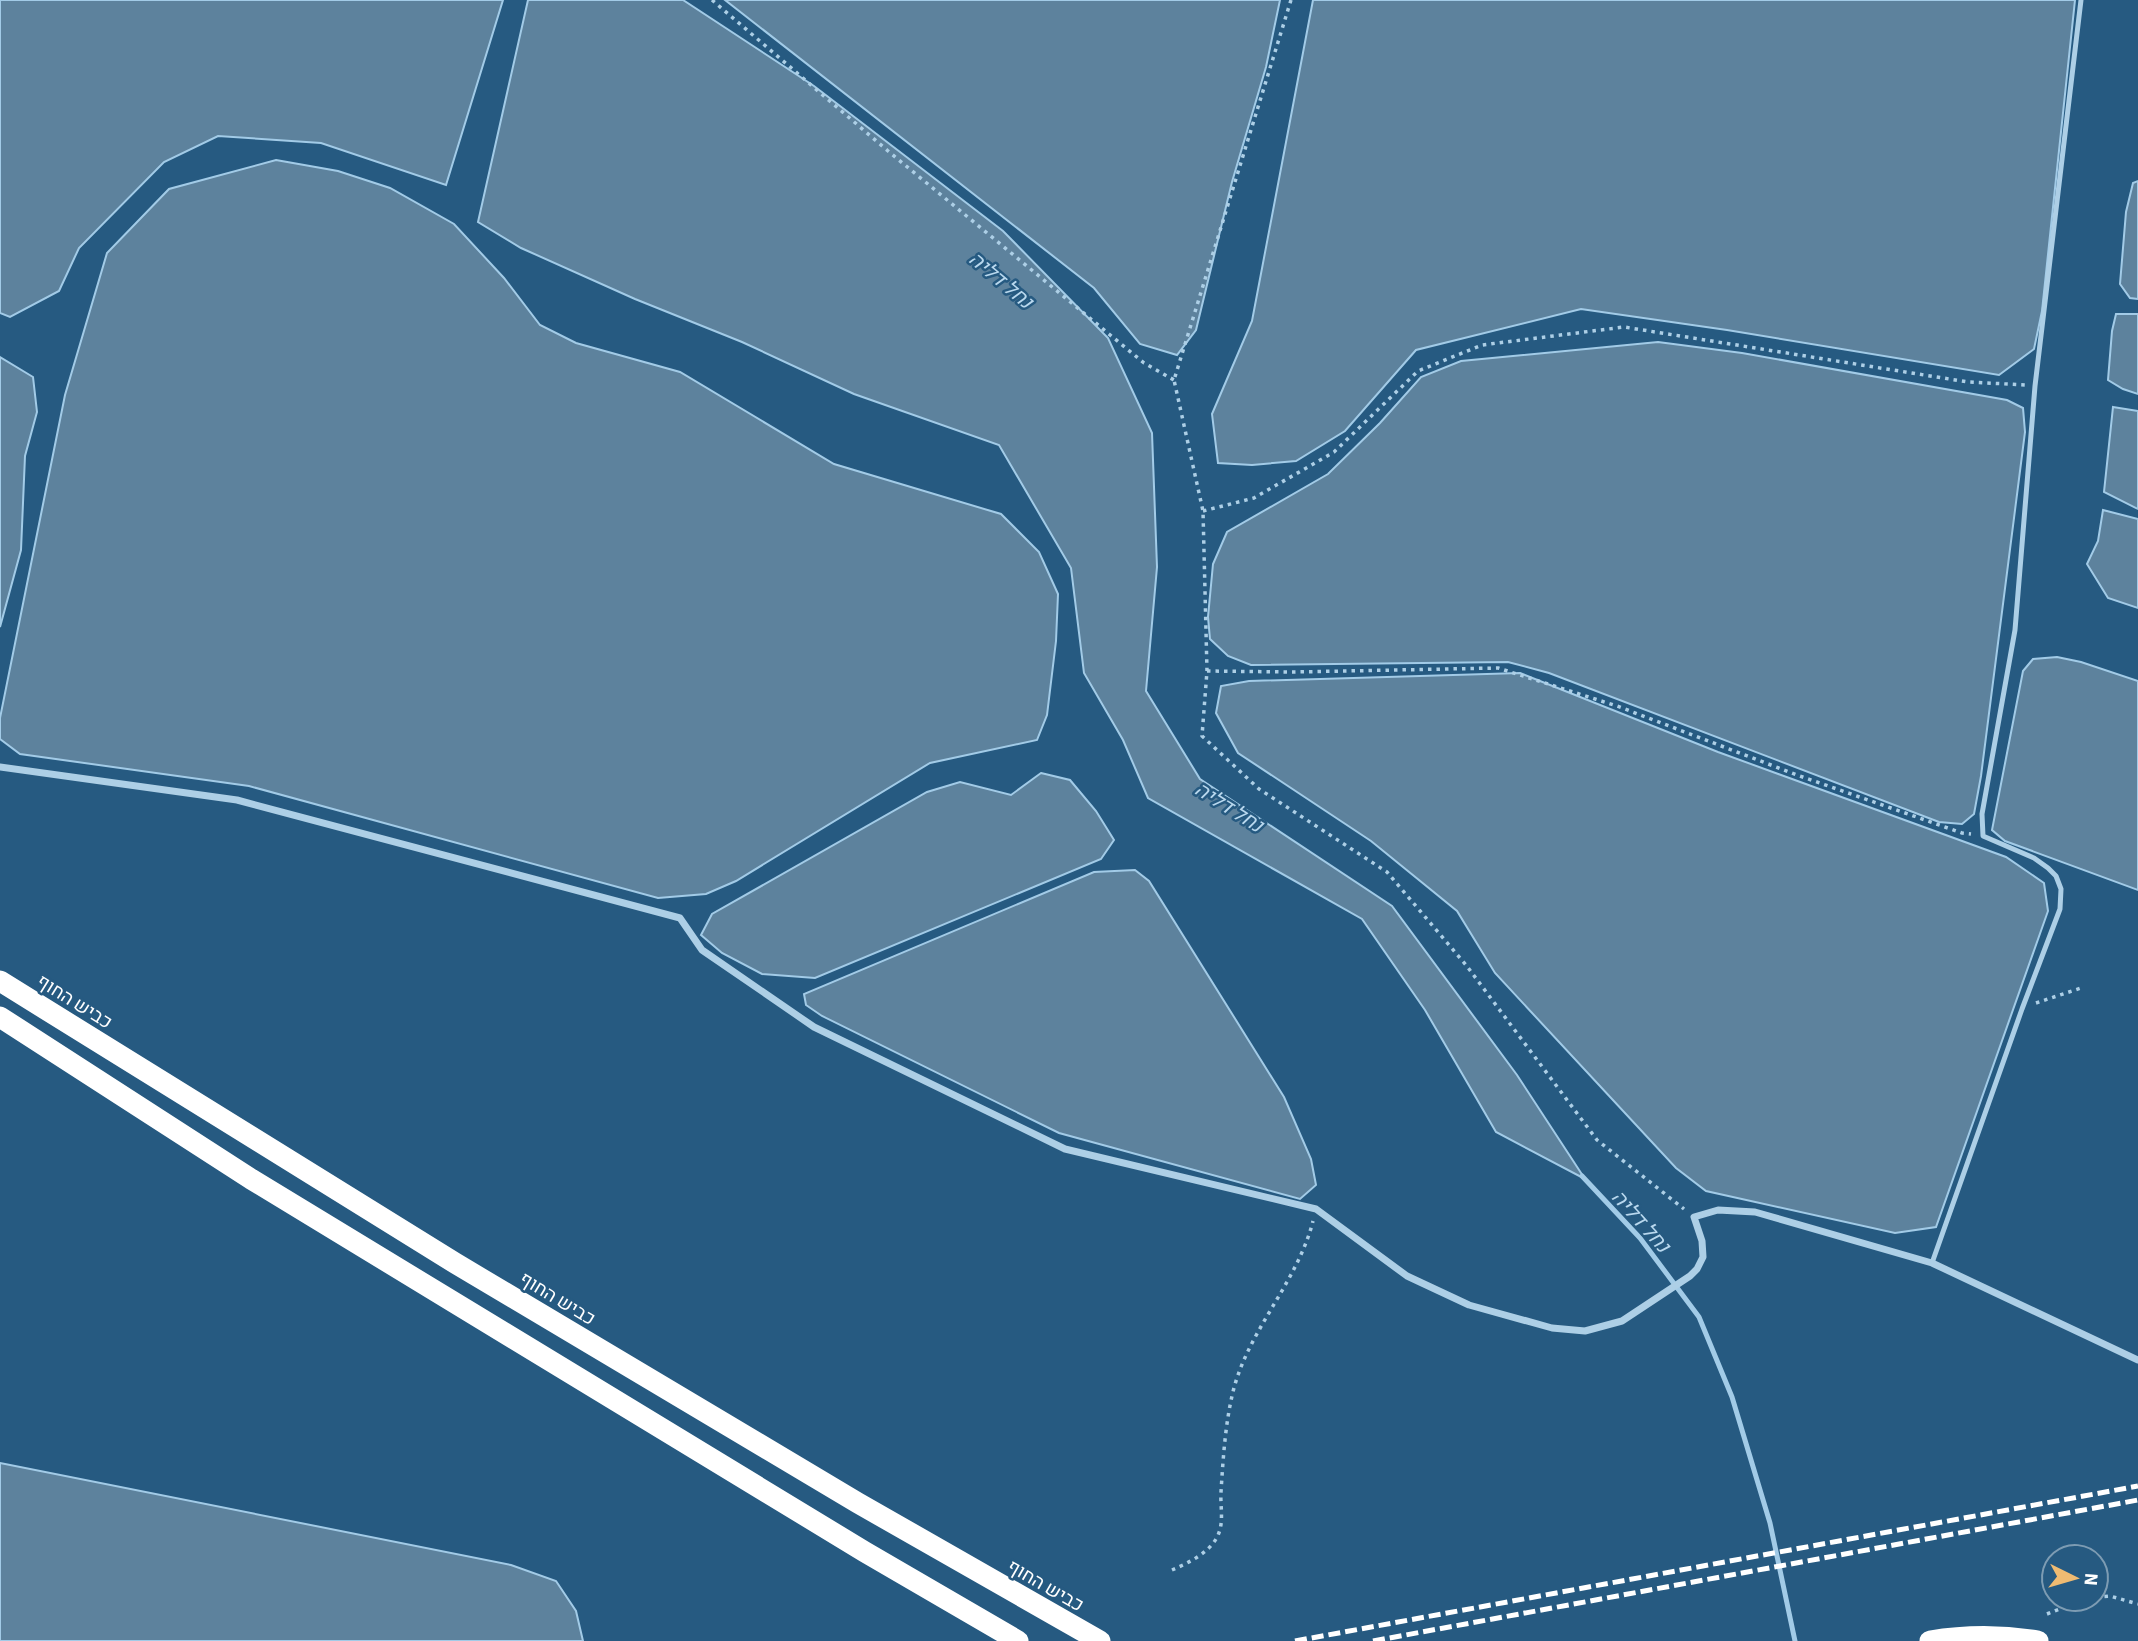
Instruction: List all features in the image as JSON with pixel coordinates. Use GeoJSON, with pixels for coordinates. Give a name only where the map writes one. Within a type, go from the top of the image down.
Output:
{"type":"FeatureCollection","features":[{"type":"Feature","properties":{"kind":"highway","name":"כביש החוף"},"geometry":{"type":"LineString","coordinates":[[0,981],[467,1270],[858,1503],[1098,1640]]}},
{"type":"Feature","properties":{"kind":"highway"},"geometry":{"type":"LineString","coordinates":[[0,1017],[251,1179],[864,1552],[1018,1641]]}},
{"type":"Feature","properties":{"kind":"highway"},"geometry":{"type":"LineString","coordinates":[[1930,1641],[1993,1636],[2038,1641]]}},
{"type":"Feature","properties":{"kind":"street"},"geometry":{"type":"LineString","coordinates":[[0,767],[237,800],[680,918],[702,950],[814,1027],[1065,1149],[1316,1209],[1407,1276],[1469,1305],[1552,1328],[1585,1331],[1622,1321],[1697,1269],[1703,1257],[1702,1241],[1694,1217],[1718,1210],[1755,1212],[1932,1263],[2138,1360]]}},
{"type":"Feature","properties":{"kind":"lane"},"geometry":{"type":"LineString","coordinates":[[1932,1263],[2060,909],[2062,889],[2056,876],[2034,858],[1983,836],[1982,814],[2015,630],[2035,386],[2081,0]]}},
{"type":"Feature","properties":{"kind":"path"},"geometry":{"type":"LineString","coordinates":[[712,0],[888,151],[1144,363],[1174,380]]}},
{"type":"Feature","properties":{"kind":"path"},"geometry":{"type":"LineString","coordinates":[[1291,0],[1174,380],[1203,511],[1207,671],[1202,736],[1259,789],[1387,872],[1466,965],[1597,1140],[1694,1217]]}},
{"type":"Feature","properties":{"kind":"path"},"geometry":{"type":"LineString","coordinates":[[1203,511],[1254,498],[1334,452],[1418,371],[1482,345],[1624,327],[1968,382],[2035,386]]}},
{"type":"Feature","properties":{"kind":"path"},"geometry":{"type":"LineString","coordinates":[[1207,671],[1499,668],[1617,706],[1797,775],[1962,833],[1983,836]]}},
{"type":"Feature","properties":{"kind":"path"},"geometry":{"type":"LineString","coordinates":[[2022,1009],[2084,986]]}},
{"type":"Feature","properties":{"kind":"path"},"geometry":{"type":"LineString","coordinates":[[1172,1570],[1206,1550],[1221,1529],[1228,1416],[1236,1378],[1304,1249],[1316,1209]]}},
{"type":"Feature","properties":{"kind":"path"},"geometry":{"type":"LineString","coordinates":[[2110,1596],[2138,1604]]}},
{"type":"Feature","properties":{"kind":"water"},"geometry":{"type":"Polygon","coordinates":[[[0,0],[503,0],[446,185],[321,143],[218,136],[164,162],[79,248],[59,291],[10,317],[0,313],[0,0]]]}},
{"type":"Feature","properties":{"kind":"water"},"geometry":{"type":"Polygon","coordinates":[[[528,0],[683,0],[814,86],[1003,231],[1108,338],[1152,433],[1157,567],[1146,691],[1200,779],[1392,906],[1517,1075],[1585,1179],[1496,1132],[1425,1010],[1362,919],[1148,798],[1123,740],[1084,673],[1071,568],[999,445],[854,394],[742,342],[635,299],[521,248],[478,222],[528,0]]]}},
{"type":"Feature","properties":{"kind":"water"},"geometry":{"type":"Polygon","coordinates":[[[725,0],[1280,0],[1266,67],[1232,182],[1196,330],[1177,355],[1140,344],[1094,288],[725,0]]]}},
{"type":"Feature","properties":{"kind":"water"},"geometry":{"type":"Polygon","coordinates":[[[1313,0],[2075,0],[2042,311],[2034,349],[1999,375],[1581,309],[1416,350],[1345,431],[1296,461],[1252,465],[1218,463],[1212,414],[1252,321],[1313,0]]]}},
{"type":"Feature","properties":{"kind":"water"},"geometry":{"type":"Polygon","coordinates":[[[276,160],[338,171],[390,188],[454,224],[504,278],[540,325],[576,343],[680,372],[834,464],[1001,514],[1039,552],[1058,594],[1056,641],[1047,715],[1037,740],[930,763],[736,881],[706,894],[658,898],[249,786],[20,754],[0,739],[0,718],[65,395],[107,253],[169,189],[276,160]]]}},
{"type":"Feature","properties":{"kind":"water"},"geometry":{"type":"Polygon","coordinates":[[[2138,181],[2138,299],[2130,298],[2120,284],[2126,212],[2133,183],[2138,181]]]}},
{"type":"Feature","properties":{"kind":"water"},"geometry":{"type":"Polygon","coordinates":[[[2116,314],[2138,314],[2138,394],[2108,380],[2116,314]]]}},
{"type":"Feature","properties":{"kind":"water"},"geometry":{"type":"Polygon","coordinates":[[[1658,342],[1742,353],[2007,400],[2023,408],[2025,432],[1981,776],[1974,814],[1962,824],[1939,822],[1549,673],[1508,662],[1251,665],[1228,656],[1210,639],[1208,617],[1213,564],[1227,532],[1328,474],[1380,423],[1421,377],[1461,361],[1658,342]]]}},
{"type":"Feature","properties":{"kind":"water"},"geometry":{"type":"Polygon","coordinates":[[[0,357],[33,377],[37,412],[25,456],[21,550],[0,627],[0,357]]]}},
{"type":"Feature","properties":{"kind":"water"},"geometry":{"type":"Polygon","coordinates":[[[2113,407],[2138,411],[2138,509],[2104,492],[2113,407]]]}},
{"type":"Feature","properties":{"kind":"water"},"geometry":{"type":"Polygon","coordinates":[[[2103,510],[2138,519],[2138,608],[2108,598],[2087,564],[2098,541],[2103,510]]]}},
{"type":"Feature","properties":{"kind":"water"},"geometry":{"type":"Polygon","coordinates":[[[2057,657],[2138,681],[2138,890],[2005,841],[1992,830],[2023,671],[2033,659],[2057,657]]]}},
{"type":"Feature","properties":{"kind":"water"},"geometry":{"type":"Polygon","coordinates":[[[1520,673],[1718,752],[2006,857],[2044,883],[2048,911],[1936,1227],[1895,1233],[1706,1191],[1676,1168],[1495,973],[1457,911],[1371,841],[1238,753],[1216,713],[1221,686],[1249,681],[1520,673]]]}},
{"type":"Feature","properties":{"kind":"water"},"geometry":{"type":"Polygon","coordinates":[[[1041,773],[1070,780],[1096,811],[1114,840],[1101,859],[815,978],[762,974],[722,953],[701,935],[712,914],[927,792],[960,782],[1011,795],[1041,773]]]}},
{"type":"Feature","properties":{"kind":"water"},"geometry":{"type":"Polygon","coordinates":[[[1135,870],[1149,881],[1284,1097],[1311,1159],[1316,1185],[1300,1199],[1059,1133],[822,1016],[806,1005],[804,994],[1094,872],[1135,870]]]}},
{"type":"Feature","properties":{"kind":"water"},"geometry":{"type":"Polygon","coordinates":[[[0,1463],[511,1565],[556,1581],[576,1611],[583,1641],[0,1641],[0,1463]]]}},
{"type":"Feature","properties":{"kind":"waterway","name":"נחל דליה"},"geometry":{"type":"LineString","coordinates":[[1582,1176],[1640,1238],[1699,1317],[1732,1397],[1770,1523],[1795,1641]]}},
{"type":"Feature","properties":{"kind":"railway"},"geometry":{"type":"LineString","coordinates":[[1295,1641],[2138,1486]]}},
{"type":"Feature","properties":{"kind":"railway"},"geometry":{"type":"LineString","coordinates":[[1373,1641],[2138,1500]]}}]}
